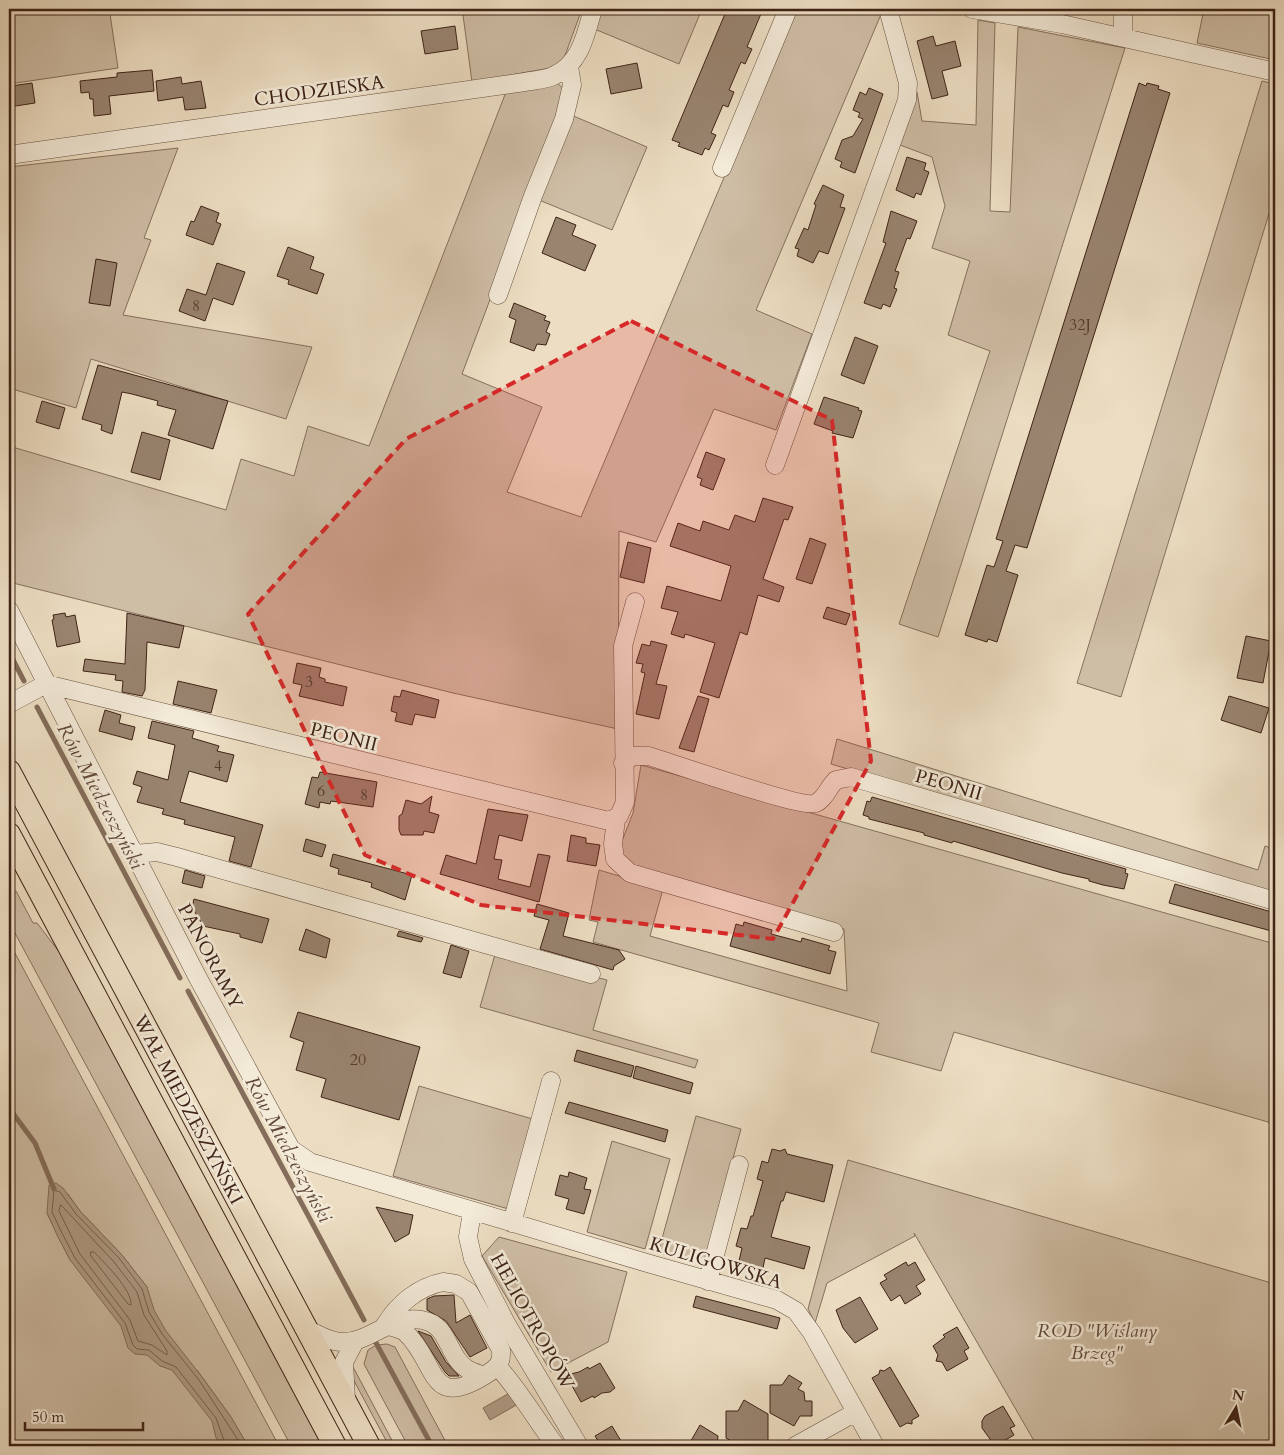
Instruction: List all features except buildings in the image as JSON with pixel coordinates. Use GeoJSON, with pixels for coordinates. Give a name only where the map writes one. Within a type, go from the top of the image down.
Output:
{"type":"FeatureCollection","features":[{"type":"Feature","properties":{"kind":"main road","name":"WAŁ MIEDZESZYŃSKI"},"geometry":{"type":"LineString","coordinates":[[9,771],[369,1446]]}},
{"type":"Feature","properties":{"kind":"main road","name":"WAŁ MIEDZESZYŃSKI"},"geometry":{"type":"LineString","coordinates":[[9,834],[335,1446]]}},
{"type":"Feature","properties":{"kind":"street"},"geometry":{"type":"LineString","coordinates":[[498,295],[533,196],[564,119],[572,85],[569,66],[580,50],[593,9]]}},
{"type":"Feature","properties":{"kind":"street"},"geometry":{"type":"LineString","coordinates":[[722,168],[788,9]]}},
{"type":"Feature","properties":{"kind":"street"},"geometry":{"type":"LineString","coordinates":[[774,465],[907,100],[908,83],[888,9]]}},
{"type":"Feature","properties":{"kind":"street"},"geometry":{"type":"LineString","coordinates":[[972,9],[1062,24],[1275,72]]}},
{"type":"Feature","properties":{"kind":"street"},"geometry":{"type":"LineString","coordinates":[[1123,9],[1123,37]]}},
{"type":"Feature","properties":{"kind":"street","name":"CHODZIESKA"},"geometry":{"type":"LineString","coordinates":[[9,155],[524,82],[555,76],[569,66]]}},
{"type":"Feature","properties":{"kind":"street"},"geometry":{"type":"LineString","coordinates":[[636,602],[623,646],[625,802],[624,810],[616,819],[613,844],[614,859],[630,873],[834,932]]}},
{"type":"Feature","properties":{"kind":"street","name":"PANORAMY"},"geometry":{"type":"LineString","coordinates":[[9,610],[193,969],[291,1149],[310,1162],[472,1212]]}},
{"type":"Feature","properties":{"kind":"street"},"geometry":{"type":"LineString","coordinates":[[9,704],[46,684]]}},
{"type":"Feature","properties":{"kind":"street","name":"PEONII"},"geometry":{"type":"LineString","coordinates":[[46,684],[601,820],[616,819]]}},
{"type":"Feature","properties":{"kind":"street","name":"PEONII"},"geometry":{"type":"LineString","coordinates":[[623,763],[633,756],[649,756],[776,796],[812,804],[820,800],[836,780],[851,777],[1275,901]]}},
{"type":"Feature","properties":{"kind":"street"},"geometry":{"type":"LineString","coordinates":[[135,854],[157,852],[178,857],[591,974]]}},
{"type":"Feature","properties":{"kind":"street"},"geometry":{"type":"LineString","coordinates":[[512,1223],[551,1081]]}},
{"type":"Feature","properties":{"kind":"street"},"geometry":{"type":"LineString","coordinates":[[708,1280],[739,1165]]}},
{"type":"Feature","properties":{"kind":"street","name":"KULIGOWSKA"},"geometry":{"type":"LineString","coordinates":[[472,1212],[777,1300],[796,1311],[812,1333],[875,1446]]}},
{"type":"Feature","properties":{"kind":"street","name":"HELIOTROPÓW"},"geometry":{"type":"LineString","coordinates":[[472,1212],[468,1237],[473,1259],[506,1323],[578,1446]]}},
{"type":"Feature","properties":{"kind":"street"},"geometry":{"type":"LineString","coordinates":[[443,1282],[456,1284],[469,1292],[501,1350],[501,1359],[491,1372],[462,1388],[452,1388],[441,1384],[425,1362],[415,1343],[405,1332],[385,1325],[406,1300],[433,1284],[443,1282]]}},
{"type":"Feature","properties":{"kind":"street"},"geometry":{"type":"LineString","coordinates":[[306,1329],[335,1341],[356,1341],[385,1325],[406,1319],[421,1319],[432,1322],[441,1328],[458,1359],[466,1368],[491,1372],[515,1386],[529,1410],[556,1446]]}},
{"type":"Feature","properties":{"kind":"street"},"geometry":{"type":"LineString","coordinates":[[415,1343],[447,1340]]}},
{"type":"Feature","properties":{"kind":"street"},"geometry":{"type":"LineString","coordinates":[[346,1404],[344,1362],[356,1341]]}},
{"type":"Feature","properties":{"kind":"street"},"geometry":{"type":"LineString","coordinates":[[425,1362],[458,1359]]}},
{"type":"Feature","properties":{"kind":"street"},"geometry":{"type":"LineString","coordinates":[[795,1446],[856,1412]]}},
{"type":"Feature","properties":{"kind":"highlighted area"},"geometry":{"type":"Polygon","coordinates":[[[631,321],[832,420],[871,761],[773,939],[481,905],[365,855],[248,614],[406,439],[631,321]]]}},
{"type":"Feature","properties":{"kind":"green space"},"geometry":{"type":"Polygon","coordinates":[[[9,9],[141,9],[110,14],[118,68],[9,84],[9,9]]]}},
{"type":"Feature","properties":{"kind":"green space"},"geometry":{"type":"Polygon","coordinates":[[[505,9],[582,9],[563,61],[555,67],[472,82],[463,15],[505,9]]]}},
{"type":"Feature","properties":{"kind":"green space"},"geometry":{"type":"Polygon","coordinates":[[[600,9],[702,9],[679,64],[592,28],[600,9]]]}},
{"type":"Feature","properties":{"kind":"green space"},"geometry":{"type":"Polygon","coordinates":[[[795,9],[881,9],[882,12],[756,310],[812,334],[776,430],[714,409],[656,542],[619,531],[618,729],[453,693],[9,582],[9,446],[226,510],[241,459],[294,476],[308,426],[369,446],[506,92],[557,83],[566,91],[564,103],[462,374],[542,407],[507,492],[581,517],[795,9]]]}},
{"type":"Feature","properties":{"kind":"green space"},"geometry":{"type":"Polygon","coordinates":[[[1204,9],[1275,9],[1275,60],[1197,43],[1204,9]]]}},
{"type":"Feature","properties":{"kind":"green space"},"geometry":{"type":"Polygon","coordinates":[[[978,20],[995,23],[990,211],[1010,212],[1018,27],[1125,48],[938,637],[899,624],[990,351],[948,335],[970,261],[932,248],[945,206],[932,157],[900,145],[917,92],[922,121],[976,125],[978,20]]]}},
{"type":"Feature","properties":{"kind":"green space"},"geometry":{"type":"Polygon","coordinates":[[[1262,81],[1275,84],[1275,194],[1121,697],[1077,683],[1262,81]]]}},
{"type":"Feature","properties":{"kind":"green space"},"geometry":{"type":"Polygon","coordinates":[[[571,115],[647,147],[612,230],[539,200],[571,115]]]}},
{"type":"Feature","properties":{"kind":"green space"},"geometry":{"type":"Polygon","coordinates":[[[178,148],[144,238],[151,240],[123,315],[312,347],[286,419],[91,359],[76,408],[9,388],[9,167],[178,148]]]}},
{"type":"Feature","properties":{"kind":"green space"},"geometry":{"type":"Polygon","coordinates":[[[837,739],[1258,870],[1265,846],[1275,849],[1275,895],[831,764],[837,739]]]}},
{"type":"Feature","properties":{"kind":"green space"},"geometry":{"type":"Polygon","coordinates":[[[641,765],[1275,944],[1275,1124],[954,1032],[941,1071],[871,1052],[879,1023],[593,942],[598,922],[589,920],[599,870],[663,889],[650,936],[847,991],[844,929],[629,869],[618,851],[633,813],[641,765]]]}},
{"type":"Feature","properties":{"kind":"green space"},"geometry":{"type":"Polygon","coordinates":[[[9,886],[12,893],[16,891],[33,923],[37,923],[60,953],[324,1446],[291,1446],[9,922],[9,886]]]}},
{"type":"Feature","properties":{"kind":"green space"},"geometry":{"type":"Polygon","coordinates":[[[9,942],[279,1446],[248,1446],[231,1417],[197,1370],[232,1446],[9,1446],[9,942]],[[68,1194],[47,1213],[70,1260],[152,1322],[147,1287],[122,1255],[80,1211],[68,1194]]]}},
{"type":"Feature","properties":{"kind":"green space"},"geometry":{"type":"Polygon","coordinates":[[[496,951],[607,980],[593,1030],[698,1060],[695,1068],[480,1007],[496,951]]]}},
{"type":"Feature","properties":{"kind":"green space"},"geometry":{"type":"Polygon","coordinates":[[[419,1086],[536,1120],[512,1210],[393,1176],[419,1086]]]}},
{"type":"Feature","properties":{"kind":"green space"},"geometry":{"type":"Polygon","coordinates":[[[696,1116],[741,1129],[704,1265],[658,1253],[696,1116]]]}},
{"type":"Feature","properties":{"kind":"green space"},"geometry":{"type":"Polygon","coordinates":[[[612,1141],[670,1159],[645,1249],[587,1232],[612,1141]]]}},
{"type":"Feature","properties":{"kind":"green space","name":"ROD \"Wiślany Brzeg\""},"geometry":{"type":"Polygon","coordinates":[[[848,1160],[1275,1284],[1275,1446],[1037,1446],[914,1233],[915,1236],[827,1283],[815,1323],[808,1309],[848,1160]]]}},
{"type":"Feature","properties":{"kind":"green space"},"geometry":{"type":"Polygon","coordinates":[[[499,1237],[627,1272],[608,1342],[551,1372],[482,1256],[499,1237]]]}},
{"type":"Feature","properties":{"kind":"green space"},"geometry":{"type":"Polygon","coordinates":[[[387,1344],[395,1347],[448,1446],[408,1446],[364,1364],[368,1350],[376,1345],[387,1344]]]}},
{"type":"Feature","properties":{"kind":"green space"},"geometry":{"type":"Polygon","coordinates":[[[352,1365],[395,1446],[389,1446],[352,1377],[352,1365]]]}},
{"type":"Feature","properties":{"kind":"water"},"geometry":{"type":"Polygon","coordinates":[[[56,1183],[63,1188],[80,1211],[122,1255],[147,1287],[154,1310],[166,1331],[231,1417],[248,1446],[223,1446],[216,1438],[212,1421],[172,1370],[160,1366],[147,1355],[135,1354],[128,1348],[121,1326],[70,1260],[47,1213],[49,1185],[56,1183]]]}},
{"type":"Feature","properties":{"kind":"water"},"geometry":{"type":"Polygon","coordinates":[[[513,1391],[520,1403],[490,1420],[483,1408],[513,1391]]]}},
{"type":"Feature","properties":{"kind":"waterway","name":"Rów Miedzeszyński"},"geometry":{"type":"LineString","coordinates":[[9,652],[24,681]]}},
{"type":"Feature","properties":{"kind":"waterway","name":"Rów Miedzeszyński"},"geometry":{"type":"LineString","coordinates":[[37,707],[180,978]]}},
{"type":"Feature","properties":{"kind":"waterway","name":"Rów Miedzeszyński"},"geometry":{"type":"LineString","coordinates":[[188,991],[364,1320]]}},
{"type":"Feature","properties":{"kind":"waterway"},"geometry":{"type":"LineString","coordinates":[[9,1108],[35,1143],[54,1189]]}},
{"type":"Feature","properties":{"kind":"waterway","name":"Rów Miedzeszyński"},"geometry":{"type":"LineString","coordinates":[[375,1341],[432,1446]]}}]}
